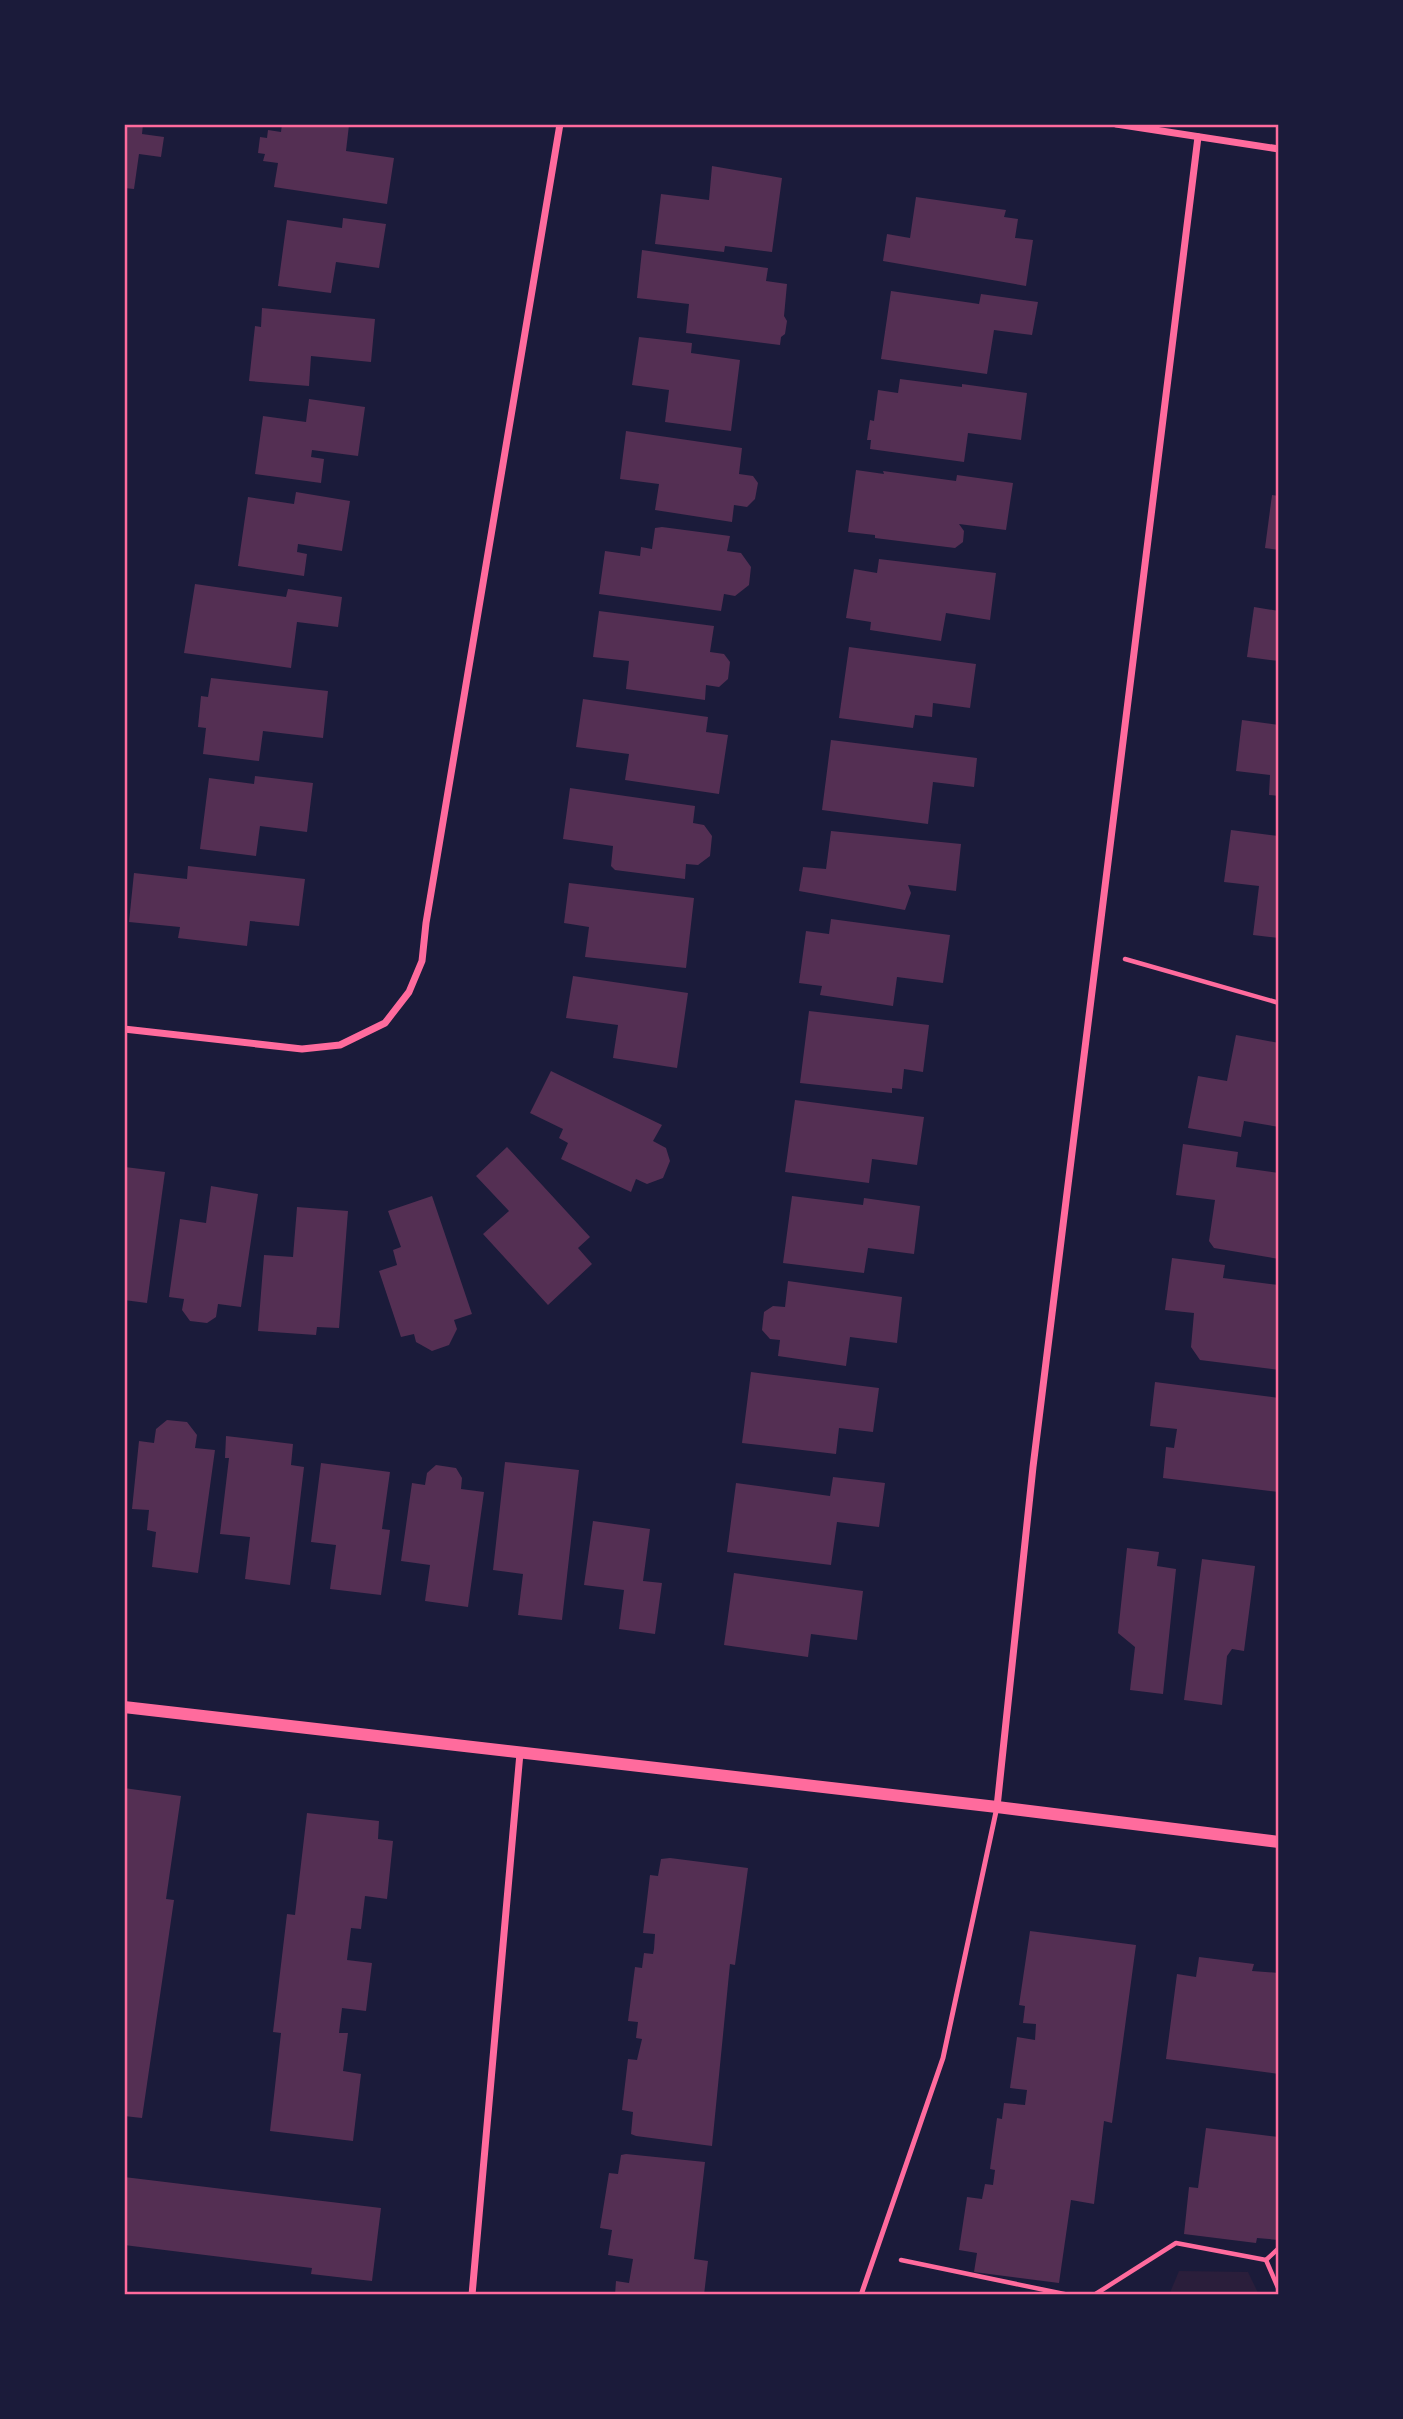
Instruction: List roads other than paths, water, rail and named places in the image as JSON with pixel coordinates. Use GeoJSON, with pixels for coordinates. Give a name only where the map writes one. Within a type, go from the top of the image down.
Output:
{"type":"FeatureCollection","features":[{"type":"Feature","properties":{"kind":"street"},"geometry":{"type":"LineString","coordinates":[[124,1029],[302,1049],[340,1045],[385,1023],[409,992],[422,961],[426,923],[560,124]]}},
{"type":"Feature","properties":{"kind":"street"},"geometry":{"type":"LineString","coordinates":[[1116,124],[1279,149]]}},
{"type":"Feature","properties":{"kind":"street"},"geometry":{"type":"LineString","coordinates":[[997,1807],[1032,1467],[1198,137]]}},
{"type":"Feature","properties":{"kind":"street"},"geometry":{"type":"LineString","coordinates":[[124,1707],[1279,1842]]}},
{"type":"Feature","properties":{"kind":"street"},"geometry":{"type":"LineString","coordinates":[[472,2295],[520,1753]]}},
{"type":"Feature","properties":{"kind":"lane"},"geometry":{"type":"LineString","coordinates":[[861,2295],[943,2058],[997,1807]]}}]}
